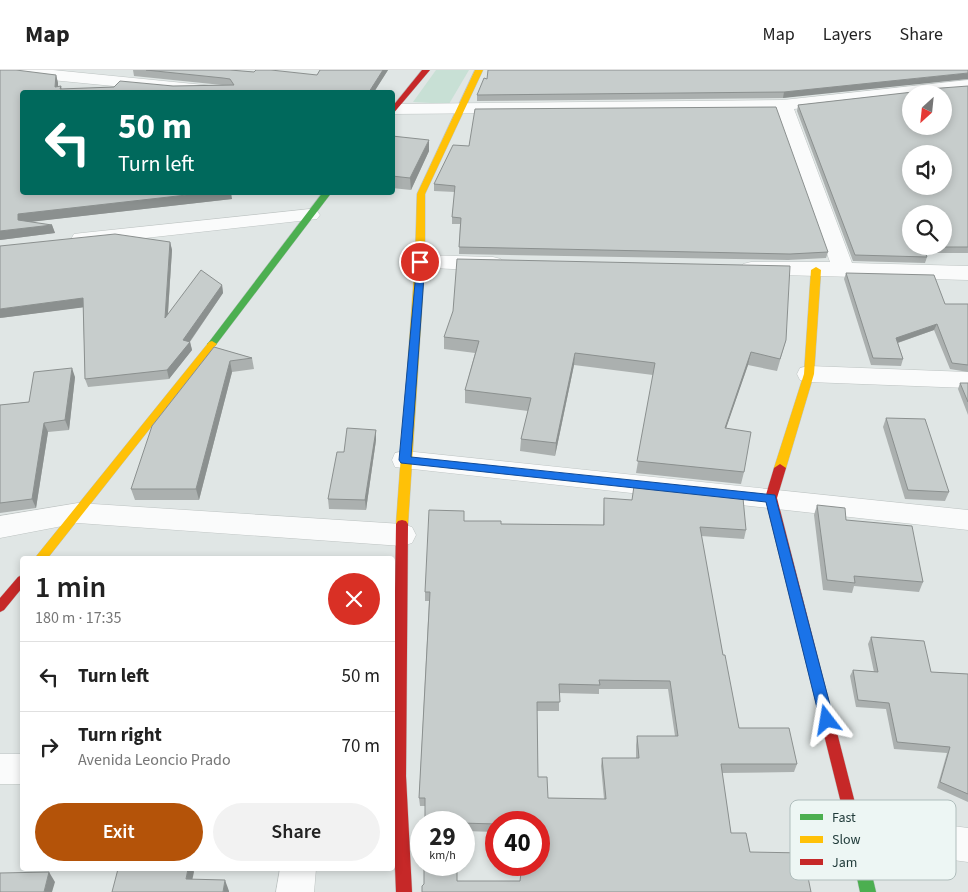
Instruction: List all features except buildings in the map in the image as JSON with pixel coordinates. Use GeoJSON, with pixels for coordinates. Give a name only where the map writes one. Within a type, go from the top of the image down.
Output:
{"type":"FeatureCollection","features":[{"type":"Feature","properties":{"kind":"main road"},"geometry":{"type":"LineString","coordinates":[[395,109],[426,70]]}},
{"type":"Feature","properties":{"kind":"main road"},"geometry":{"type":"LineString","coordinates":[[404,892],[396,776],[405,460],[420,262],[421,194],[459,108],[479,70]]}},
{"type":"Feature","properties":{"kind":"main road"},"geometry":{"type":"LineString","coordinates":[[42,556],[248,299],[326,195]]}},
{"type":"Feature","properties":{"kind":"main road"},"geometry":{"type":"LineString","coordinates":[[816,270],[809,374],[771,498],[847,800]]}},
{"type":"Feature","properties":{"kind":"main road"},"geometry":{"type":"LineString","coordinates":[[0,607],[20,582]]}},
{"type":"Feature","properties":{"kind":"street"},"geometry":{"type":"LineString","coordinates":[[0,70],[204,90]]}},
{"type":"Feature","properties":{"kind":"street"},"geometry":{"type":"LineString","coordinates":[[395,111],[459,108],[783,105],[968,85]]}},
{"type":"Feature","properties":{"kind":"street"},"geometry":{"type":"LineString","coordinates":[[783,105],[843,269]]}},
{"type":"Feature","properties":{"kind":"street"},"geometry":{"type":"LineString","coordinates":[[58,241],[310,215]]}},
{"type":"Feature","properties":{"kind":"street"},"geometry":{"type":"LineString","coordinates":[[420,262],[509,264]]}},
{"type":"Feature","properties":{"kind":"street"},"geometry":{"type":"LineString","coordinates":[[727,269],[843,269],[968,273]]}},
{"type":"Feature","properties":{"kind":"street"},"geometry":{"type":"LineString","coordinates":[[809,374],[968,380]]}},
{"type":"Feature","properties":{"kind":"street"},"geometry":{"type":"LineString","coordinates":[[405,460],[968,520]]}},
{"type":"Feature","properties":{"kind":"street"},"geometry":{"type":"LineString","coordinates":[[0,527],[78,513],[402,535]]}},
{"type":"Feature","properties":{"kind":"street"},"geometry":{"type":"LineString","coordinates":[[0,769],[20,769]]}},
{"type":"Feature","properties":{"kind":"street"},"geometry":{"type":"LineString","coordinates":[[295,892],[298,871]]}},
{"type":"Feature","properties":{"kind":"green space"},"geometry":{"type":"Polygon","coordinates":[[[436,70],[469,70],[449,104],[413,102],[436,70]]]}},
{"type":"Feature","properties":{"kind":"traffic: fast"},"geometry":{"type":"LineString","coordinates":[[212,344],[326,195]]}},
{"type":"Feature","properties":{"kind":"traffic: fast"},"geometry":{"type":"LineString","coordinates":[[865,880],[868,892]]}},
{"type":"Feature","properties":{"kind":"traffic: slow"},"geometry":{"type":"LineString","coordinates":[[402,524],[420,262],[421,194],[479,70]]}},
{"type":"Feature","properties":{"kind":"traffic: slow"},"geometry":{"type":"LineString","coordinates":[[780,468],[809,374],[816,270]]}},
{"type":"Feature","properties":{"kind":"traffic: slow"},"geometry":{"type":"LineString","coordinates":[[42,556],[212,344]]}},
{"type":"Feature","properties":{"kind":"traffic: jam"},"geometry":{"type":"LineString","coordinates":[[395,109],[426,70]]}},
{"type":"Feature","properties":{"kind":"traffic: jam"},"geometry":{"type":"LineString","coordinates":[[780,468],[771,498],[847,800]]}},
{"type":"Feature","properties":{"kind":"traffic: jam"},"geometry":{"type":"LineString","coordinates":[[402,524],[399,776],[404,892]]}},
{"type":"Feature","properties":{"kind":"traffic: jam"},"geometry":{"type":"LineString","coordinates":[[0,607],[20,582]]}},
{"type":"Feature","properties":{"kind":"route"},"geometry":{"type":"LineString","coordinates":[[420,262],[405,460],[771,498],[827,720]]}}]}
